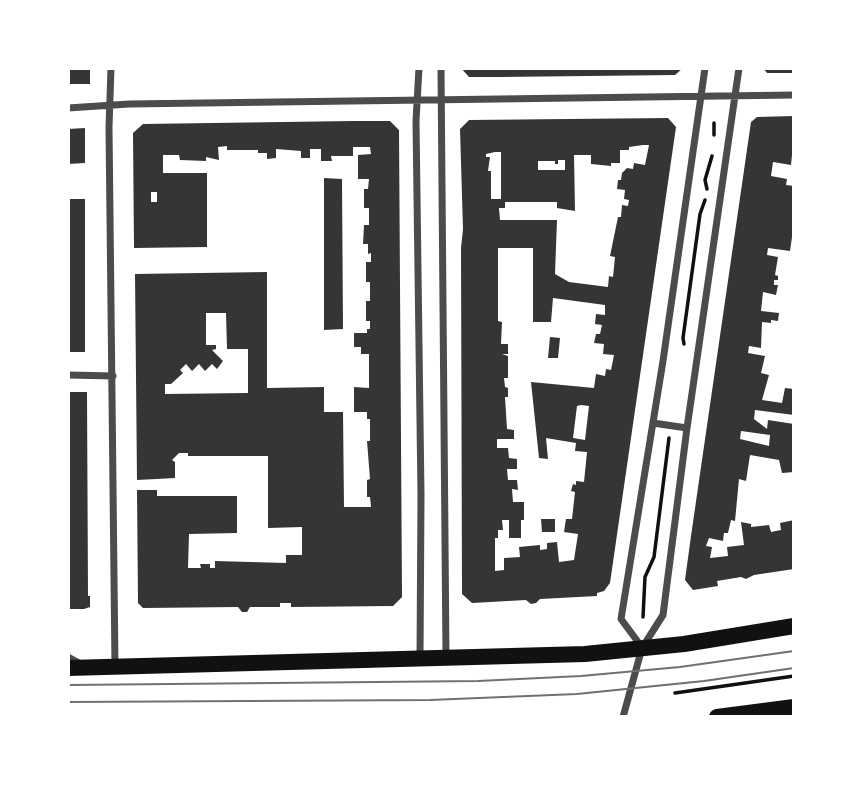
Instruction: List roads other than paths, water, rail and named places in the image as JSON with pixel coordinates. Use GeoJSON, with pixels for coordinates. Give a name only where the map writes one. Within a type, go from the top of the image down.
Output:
{"type":"FeatureCollection","features":[{"type":"Feature","properties":{"kind":"main road"},"geometry":{"type":"LineString","coordinates":[[68,668],[585,654],[794,626]]}},
{"type":"Feature","properties":{"kind":"main road"},"geometry":{"type":"LineString","coordinates":[[717,717],[794,706]]}},
{"type":"Feature","properties":{"kind":"street"},"geometry":{"type":"LineString","coordinates":[[111,68],[115,667]]}},
{"type":"Feature","properties":{"kind":"street"},"geometry":{"type":"LineString","coordinates":[[419,68],[416,121],[421,481],[419,659]]}},
{"type":"Feature","properties":{"kind":"street"},"geometry":{"type":"LineString","coordinates":[[441,68],[446,658]]}},
{"type":"Feature","properties":{"kind":"street"},"geometry":{"type":"LineString","coordinates":[[642,648],[621,619],[653,424],[705,68]]}},
{"type":"Feature","properties":{"kind":"street"},"geometry":{"type":"LineString","coordinates":[[623,717],[642,648],[663,615],[739,68]]}},
{"type":"Feature","properties":{"kind":"street"},"geometry":{"type":"LineString","coordinates":[[68,107],[419,99],[794,95]]}},
{"type":"Feature","properties":{"kind":"street"},"geometry":{"type":"LineString","coordinates":[[68,375],[113,376]]}},
{"type":"Feature","properties":{"kind":"street"},"geometry":{"type":"LineString","coordinates":[[653,424],[687,428]]}},
{"type":"Feature","properties":{"kind":"street"},"geometry":{"type":"LineString","coordinates":[[68,657],[88,668]]}},
{"type":"Feature","properties":{"kind":"tram line"},"geometry":{"type":"LineString","coordinates":[[68,685],[478,681],[581,676],[680,667],[794,651]]}},
{"type":"Feature","properties":{"kind":"tram line"},"geometry":{"type":"LineString","coordinates":[[68,702],[430,700],[577,694],[704,681],[794,668]]}}]}
